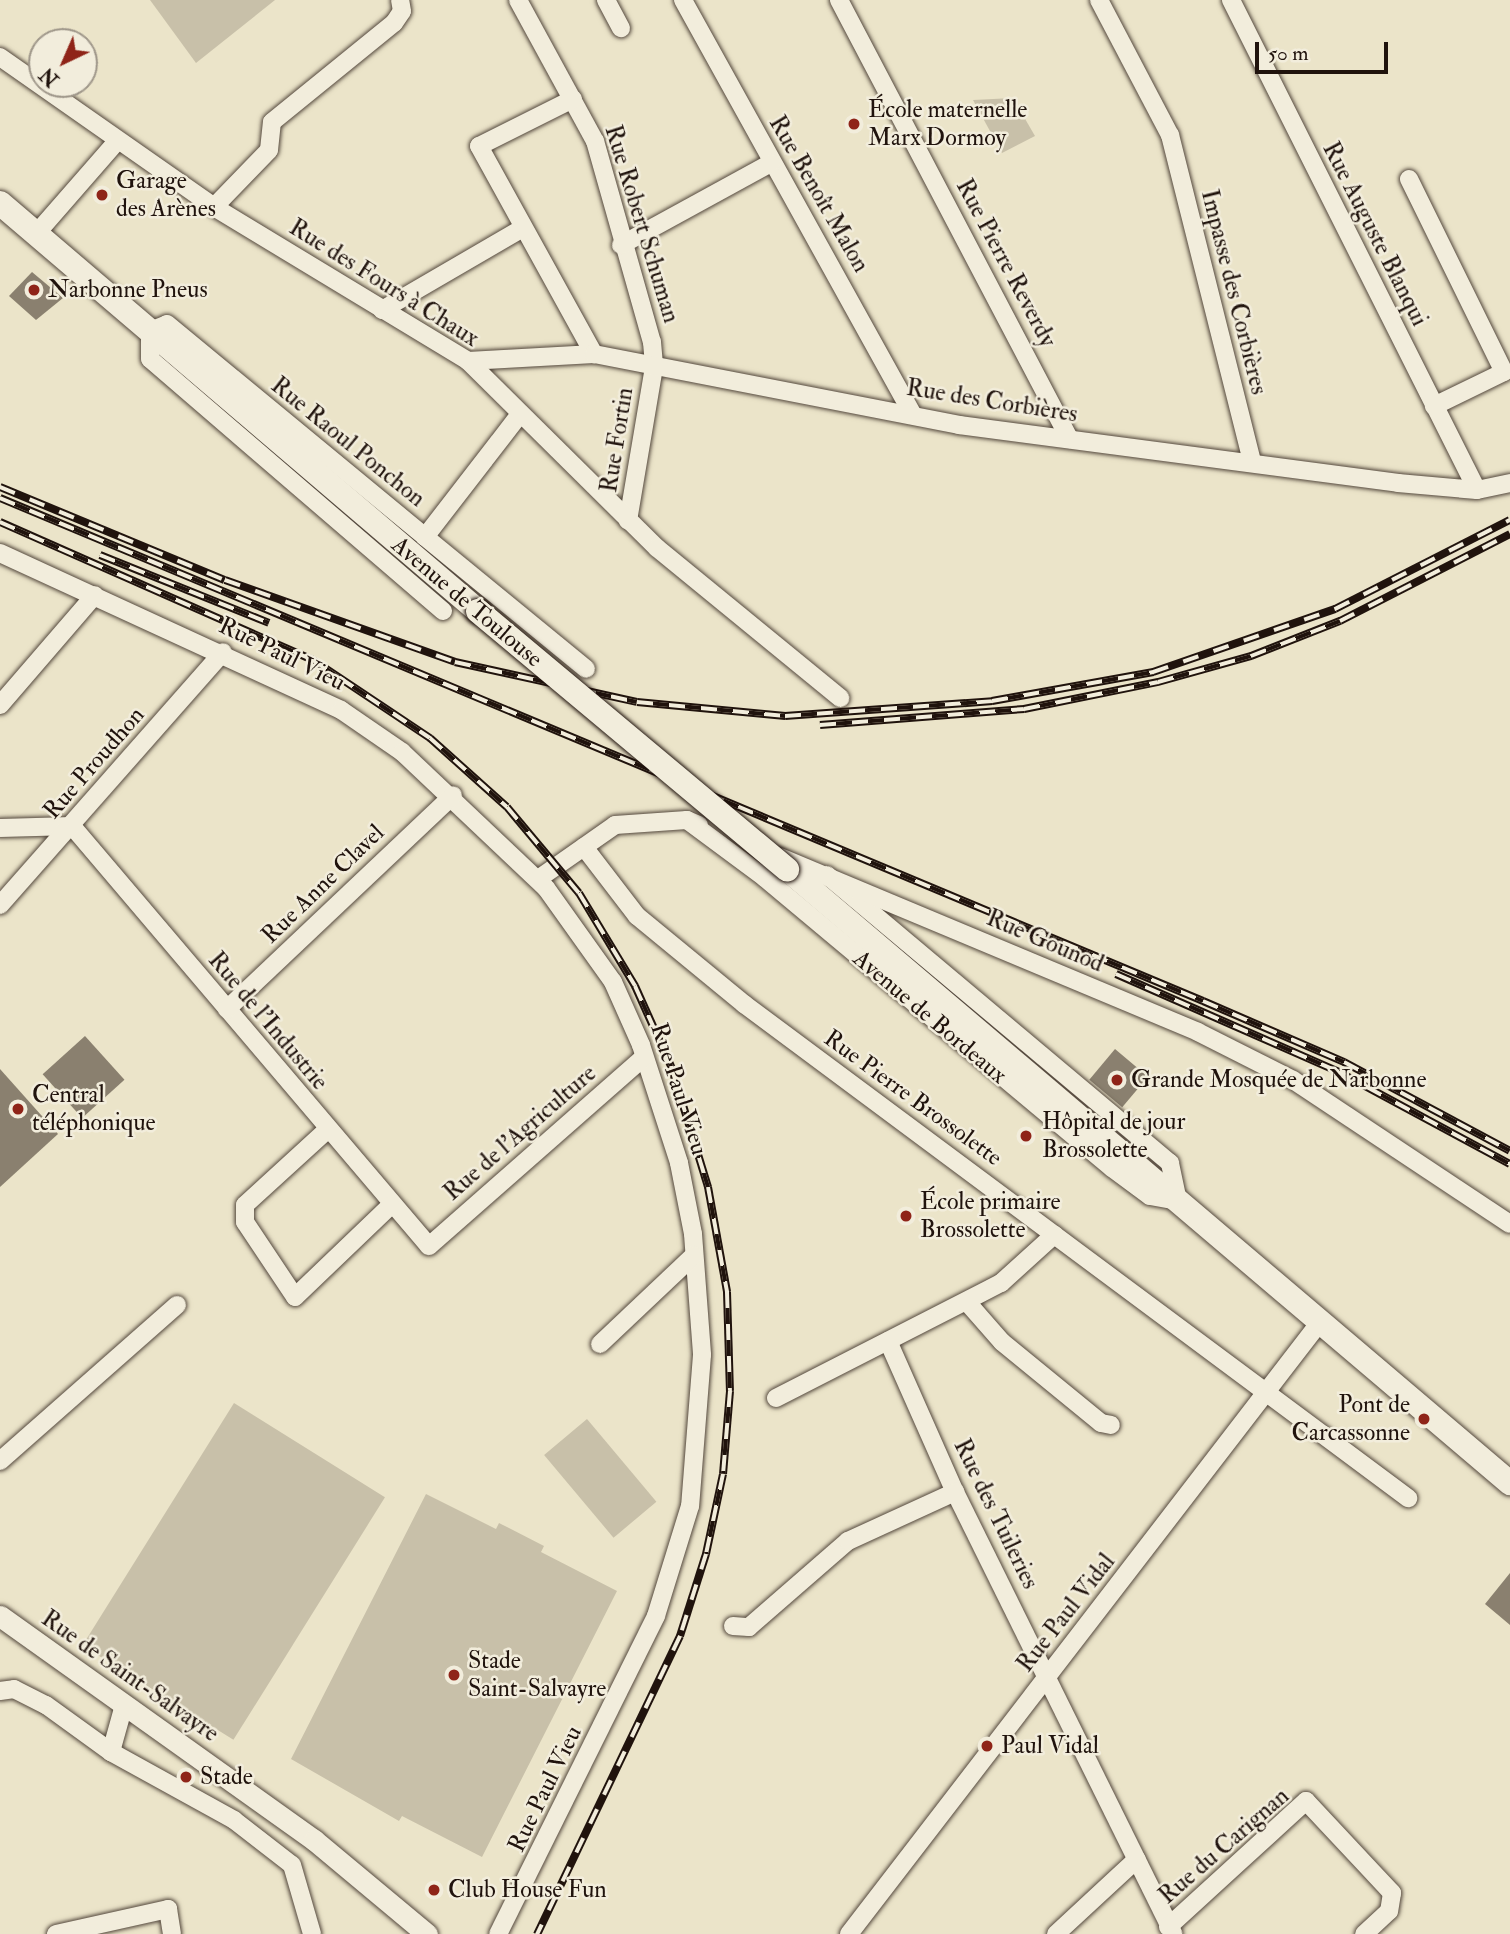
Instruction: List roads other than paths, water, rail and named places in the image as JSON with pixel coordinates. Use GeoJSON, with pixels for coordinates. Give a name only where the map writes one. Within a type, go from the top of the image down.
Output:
{"type":"FeatureCollection","features":[{"type":"Feature","properties":{"kind":"main road","name":"Avenue de Toulouse"},"geometry":{"type":"LineString","coordinates":[[0,204],[478,611],[787,869]]}},
{"type":"Feature","properties":{"kind":"main road","name":"Avenue de Bordeaux"},"geometry":{"type":"LineString","coordinates":[[787,869],[1510,1483]]}},
{"type":"Feature","properties":{"kind":"street"},"geometry":{"type":"LineString","coordinates":[[214,207],[269,150],[272,122],[394,23],[402,11],[400,0]]}},
{"type":"Feature","properties":{"kind":"street","name":"Rue Robert Schuman"},"geometry":{"type":"LineString","coordinates":[[518,0],[595,141],[621,245],[652,342],[654,367]]}},
{"type":"Feature","properties":{"kind":"street"},"geometry":{"type":"LineString","coordinates":[[606,0],[621,28]]}},
{"type":"Feature","properties":{"kind":"street","name":"Rue Benoît Malon"},"geometry":{"type":"LineString","coordinates":[[683,0],[771,163],[807,217],[912,413]]}},
{"type":"Feature","properties":{"kind":"street","name":"Rue Pierre Reverdy"},"geometry":{"type":"LineString","coordinates":[[839,0],[1069,439]]}},
{"type":"Feature","properties":{"kind":"street","name":"Impasse des Corbières"},"geometry":{"type":"LineString","coordinates":[[1099,0],[1170,135],[1252,462]]}},
{"type":"Feature","properties":{"kind":"street","name":"Rue Auguste Blanqui"},"geometry":{"type":"LineString","coordinates":[[1231,0],[1477,490]]}},
{"type":"Feature","properties":{"kind":"street","name":"Rue des Fours à Chaux"},"geometry":{"type":"LineString","coordinates":[[0,57],[214,207],[468,361],[628,521],[840,698]]}},
{"type":"Feature","properties":{"kind":"street"},"geometry":{"type":"LineString","coordinates":[[573,99],[479,146],[521,229],[594,354]]}},
{"type":"Feature","properties":{"kind":"street"},"geometry":{"type":"LineString","coordinates":[[36,234],[117,141]]}},
{"type":"Feature","properties":{"kind":"street"},"geometry":{"type":"LineString","coordinates":[[621,245],[771,163]]}},
{"type":"Feature","properties":{"kind":"street"},"geometry":{"type":"LineString","coordinates":[[1409,179],[1504,372],[1434,406]]}},
{"type":"Feature","properties":{"kind":"street"},"geometry":{"type":"LineString","coordinates":[[382,310],[521,229]]}},
{"type":"Feature","properties":{"kind":"street","name":"Rue Raoul Ponchon"},"geometry":{"type":"LineString","coordinates":[[150,331],[167,324],[425,537],[520,414]]}},
{"type":"Feature","properties":{"kind":"street","name":"Avenue de Toulouse"},"geometry":{"type":"LineString","coordinates":[[150,331],[150,359],[443,611]]}},
{"type":"Feature","properties":{"kind":"street","name":"Rue des Corbières"},"geometry":{"type":"LineString","coordinates":[[468,361],[594,354],[912,413],[959,425],[1477,490],[1510,483]]}},
{"type":"Feature","properties":{"kind":"street","name":"Rue Fortin"},"geometry":{"type":"LineString","coordinates":[[628,521],[654,367]]}},
{"type":"Feature","properties":{"kind":"street","name":"Avenue de Toulouse"},"geometry":{"type":"LineString","coordinates":[[425,537],[586,669]]}},
{"type":"Feature","properties":{"kind":"street","name":"Rue Paul Vieu"},"geometry":{"type":"LineString","coordinates":[[0,553],[223,652],[341,710],[453,795],[538,879],[612,982],[644,1057],[679,1163],[694,1255],[702,1355],[690,1506],[656,1616],[498,1934]]}},
{"type":"Feature","properties":{"kind":"street"},"geometry":{"type":"LineString","coordinates":[[0,705],[95,595]]}},
{"type":"Feature","properties":{"kind":"street","name":"Rue Proudhon"},"geometry":{"type":"LineString","coordinates":[[0,905],[223,652]]}},
{"type":"Feature","properties":{"kind":"street","name":"Rue Anne Clavel"},"geometry":{"type":"LineString","coordinates":[[227,1009],[453,795]]}},
{"type":"Feature","properties":{"kind":"street","name":"Rue Gounod"},"geometry":{"type":"LineString","coordinates":[[538,879],[615,825],[687,820],[827,875],[1198,1032],[1269,1068],[1510,1224]]}},
{"type":"Feature","properties":{"kind":"street","name":"Avenue de Bordeaux"},"geometry":{"type":"LineString","coordinates":[[687,820],[765,878],[1111,1168],[1150,1196],[1178,1201],[1170,1163],[827,875]]}},
{"type":"Feature","properties":{"kind":"street"},"geometry":{"type":"LineString","coordinates":[[0,828],[72,826]]}},
{"type":"Feature","properties":{"kind":"street","name":"Rue de l'Industrie"},"geometry":{"type":"LineString","coordinates":[[72,826],[390,1206],[429,1246]]}},
{"type":"Feature","properties":{"kind":"street","name":"Rue Pierre Brossolette"},"geometry":{"type":"LineString","coordinates":[[584,847],[637,916],[744,1004],[1408,1498]]}},
{"type":"Feature","properties":{"kind":"street","name":"Rue de l'Agriculture"},"geometry":{"type":"LineString","coordinates":[[429,1246],[644,1057]]}},
{"type":"Feature","properties":{"kind":"street"},"geometry":{"type":"LineString","coordinates":[[327,1130],[245,1205],[245,1222],[295,1297],[390,1206]]}},
{"type":"Feature","properties":{"kind":"street"},"geometry":{"type":"LineString","coordinates":[[776,1398],[967,1302],[1014,1273],[1054,1235]]}},
{"type":"Feature","properties":{"kind":"street"},"geometry":{"type":"LineString","coordinates":[[600,1343],[694,1255]]}},
{"type":"Feature","properties":{"kind":"street"},"geometry":{"type":"LineString","coordinates":[[967,1302],[1002,1342],[1101,1423],[1111,1425]]}},
{"type":"Feature","properties":{"kind":"street"},"geometry":{"type":"LineString","coordinates":[[0,1461],[177,1304]]}},
{"type":"Feature","properties":{"kind":"street","name":"Rue Paul Vidal"},"geometry":{"type":"LineString","coordinates":[[849,1934],[1320,1322]]}},
{"type":"Feature","properties":{"kind":"street","name":"Rue des Tuileries"},"geometry":{"type":"LineString","coordinates":[[888,1340],[956,1492],[1049,1674],[1170,1930]]}},
{"type":"Feature","properties":{"kind":"street"},"geometry":{"type":"LineString","coordinates":[[733,1626],[749,1627],[848,1542],[956,1492]]}},
{"type":"Feature","properties":{"kind":"street","name":"Rue de Saint-Salvayre"},"geometry":{"type":"LineString","coordinates":[[0,1616],[314,1840],[427,1934]]}},
{"type":"Feature","properties":{"kind":"street"},"geometry":{"type":"LineString","coordinates":[[0,1691],[14,1689],[46,1705],[110,1752],[234,1820],[292,1865],[312,1934]]}},
{"type":"Feature","properties":{"kind":"street"},"geometry":{"type":"LineString","coordinates":[[110,1752],[124,1705]]}},
{"type":"Feature","properties":{"kind":"street","name":"Rue du Carignan"},"geometry":{"type":"LineString","coordinates":[[1170,1930],[1306,1801],[1392,1893],[1389,1911],[1364,1934]]}},
{"type":"Feature","properties":{"kind":"street"},"geometry":{"type":"LineString","coordinates":[[1056,1934],[1137,1859]]}},
{"type":"Feature","properties":{"kind":"street"},"geometry":{"type":"LineString","coordinates":[[56,1934],[168,1909],[172,1934]]}},
{"type":"Feature","properties":{"kind":"railway"},"geometry":{"type":"LineString","coordinates":[[0,487],[225,580],[455,662],[637,702],[785,716],[992,701],[1153,672],[1335,609],[1510,520]]}},
{"type":"Feature","properties":{"kind":"railway"},"geometry":{"type":"LineString","coordinates":[[0,498],[1203,1001],[1344,1062],[1510,1151]]}},
{"type":"Feature","properties":{"kind":"railway"},"geometry":{"type":"LineString","coordinates":[[0,522],[313,660],[430,738],[507,807],[579,893],[635,986],[671,1066],[708,1187],[727,1292],[730,1391],[723,1474],[706,1554],[680,1636],[537,1934]]}},
{"type":"Feature","properties":{"kind":"railway"},"geometry":{"type":"LineString","coordinates":[[820,725],[1024,709],[1158,682],[1251,656],[1340,621],[1510,534]]}},
{"type":"Feature","properties":{"kind":"railway"},"geometry":{"type":"LineString","coordinates":[[100,555],[269,623]]}},
{"type":"Feature","properties":{"kind":"railway"},"geometry":{"type":"LineString","coordinates":[[1116,974],[1339,1072],[1510,1164]]}},
{"type":"Feature","properties":{"kind":"place","name":"École maternelle Marx Dormoy"},"geometry":{"type":"Point","coordinates":[854,124]}},
{"type":"Feature","properties":{"kind":"place","name":"Garage des Arènes"},"geometry":{"type":"Point","coordinates":[102,195]}},
{"type":"Feature","properties":{"kind":"place","name":"Narbonne Pneus"},"geometry":{"type":"Point","coordinates":[34,290]}},
{"type":"Feature","properties":{"kind":"place","name":"Grande Mosquée de Narbonne"},"geometry":{"type":"Point","coordinates":[1117,1080]}},
{"type":"Feature","properties":{"kind":"place","name":"Central téléphonique"},"geometry":{"type":"Point","coordinates":[18,1109]}},
{"type":"Feature","properties":{"kind":"place","name":"Hôpital de jour Brossolette"},"geometry":{"type":"Point","coordinates":[1026,1136]}},
{"type":"Feature","properties":{"kind":"place","name":"École primaire Brossolette"},"geometry":{"type":"Point","coordinates":[906,1216]}},
{"type":"Feature","properties":{"kind":"place","name":"Pont de Carcassonne"},"geometry":{"type":"Point","coordinates":[1424,1419]}},
{"type":"Feature","properties":{"kind":"place","name":"Stade Saint-Salvayre"},"geometry":{"type":"Point","coordinates":[454,1675]}},
{"type":"Feature","properties":{"kind":"place","name":"Paul Vidal"},"geometry":{"type":"Point","coordinates":[987,1746]}},
{"type":"Feature","properties":{"kind":"place","name":"Stade"},"geometry":{"type":"Point","coordinates":[186,1777]}},
{"type":"Feature","properties":{"kind":"place","name":"Club House Fun"},"geometry":{"type":"Point","coordinates":[434,1890]}}]}
